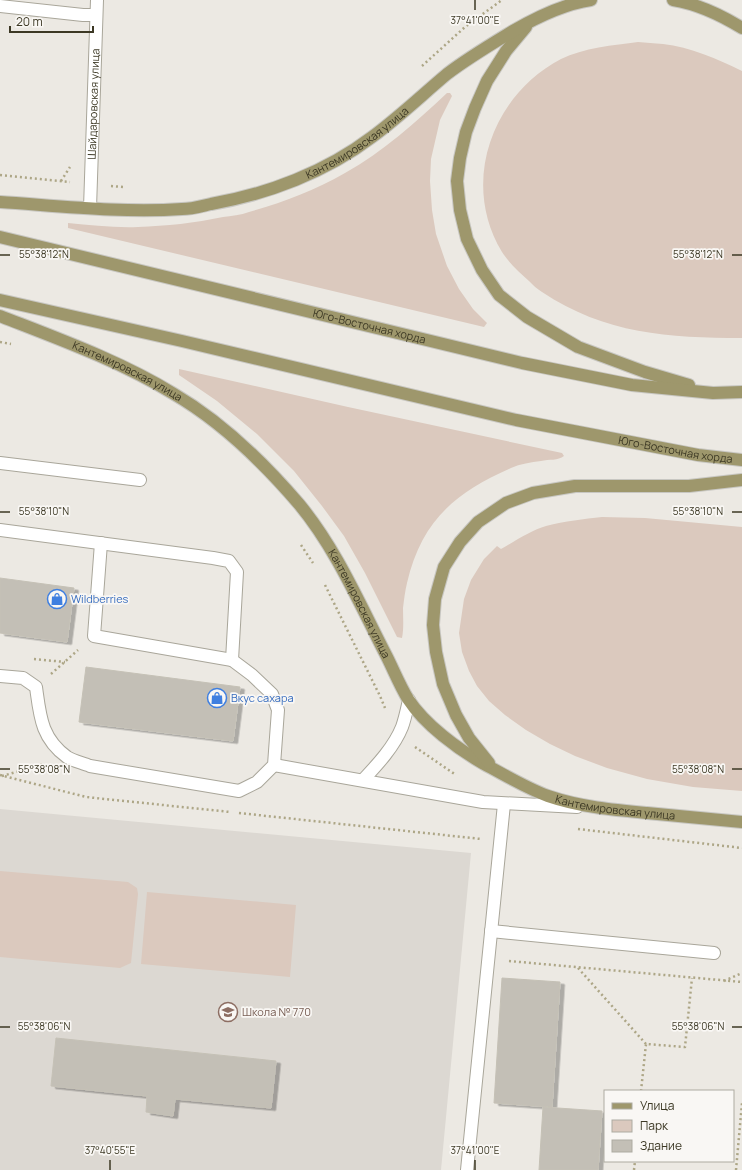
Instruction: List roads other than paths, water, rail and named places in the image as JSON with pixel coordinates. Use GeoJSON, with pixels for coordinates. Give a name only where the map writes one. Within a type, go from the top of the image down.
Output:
{"type":"FeatureCollection","features":[{"type":"Feature","properties":{"kind":"main road","name":"Кантемировская улица"},"geometry":{"type":"LineString","coordinates":[[0,202],[142,210],[184,209],[229,201],[261,192],[314,172],[340,159],[372,137],[448,74],[478,52],[532,20],[561,7],[591,0]]}},
{"type":"Feature","properties":{"kind":"main road"},"geometry":{"type":"LineString","coordinates":[[673,0],[716,13],[742,28]]}},
{"type":"Feature","properties":{"kind":"main road"},"geometry":{"type":"LineString","coordinates":[[532,20],[506,51],[487,81],[466,132],[460,158],[457,181],[460,210],[467,239],[482,270],[499,295],[527,317],[578,347],[645,372],[713,393]]}},
{"type":"Feature","properties":{"kind":"main road","name":"Юго-Восточная хорда"},"geometry":{"type":"LineString","coordinates":[[0,237],[522,363],[632,385],[713,393],[742,392]]}},
{"type":"Feature","properties":{"kind":"main road","name":"Юго-Восточная хорда"},"geometry":{"type":"LineString","coordinates":[[0,300],[182,341],[516,420],[698,455],[742,460]]}},
{"type":"Feature","properties":{"kind":"main road","name":"Кантемировская улица"},"geometry":{"type":"LineString","coordinates":[[0,316],[52,336],[136,372],[176,394],[210,418],[240,443],[273,475],[294,499],[324,538],[348,580],[409,700],[426,720],[448,740],[470,756],[548,796],[600,808],[742,822]]}},
{"type":"Feature","properties":{"kind":"main road"},"geometry":{"type":"LineString","coordinates":[[495,770],[469,738],[456,716],[443,684],[436,652],[433,625],[435,599],[444,567],[460,542],[478,522],[506,503],[533,493],[575,486],[689,486],[742,480]]}},
{"type":"Feature","properties":{"kind":"street","name":"Шайдаровская улица"},"geometry":{"type":"LineString","coordinates":[[90,208],[95,15],[97,0]]}},
{"type":"Feature","properties":{"kind":"street"},"geometry":{"type":"LineString","coordinates":[[0,6],[95,15]]}},
{"type":"Feature","properties":{"kind":"street"},"geometry":{"type":"LineString","coordinates":[[0,463],[140,480]]}},
{"type":"Feature","properties":{"kind":"street"},"geometry":{"type":"LineString","coordinates":[[0,530],[229,561],[237,572],[232,660]]}},
{"type":"Feature","properties":{"kind":"street"},"geometry":{"type":"LineString","coordinates":[[0,676],[23,678],[36,687],[41,719],[50,740],[68,757],[90,766],[239,791],[257,782],[274,765],[277,742],[278,710],[272,694],[252,675],[232,660],[94,636],[101,543]]}},
{"type":"Feature","properties":{"kind":"street"},"geometry":{"type":"LineString","coordinates":[[362,780],[378,765],[398,735],[402,727],[409,700]]}},
{"type":"Feature","properties":{"kind":"street"},"geometry":{"type":"LineString","coordinates":[[274,765],[483,802],[600,808]]}},
{"type":"Feature","properties":{"kind":"street"},"geometry":{"type":"LineString","coordinates":[[467,1170],[504,804]]}},
{"type":"Feature","properties":{"kind":"street"},"geometry":{"type":"LineString","coordinates":[[491,931],[714,953]]}},
{"type":"Feature","properties":{"kind":"place","name":"Wildberries"},"geometry":{"type":"Point","coordinates":[57,599]}},
{"type":"Feature","properties":{"kind":"place","name":"Вкус сахара"},"geometry":{"type":"Point","coordinates":[217,698]}},
{"type":"Feature","properties":{"kind":"place","name":"Школа № 770"},"geometry":{"type":"Point","coordinates":[228,1012]}}]}
